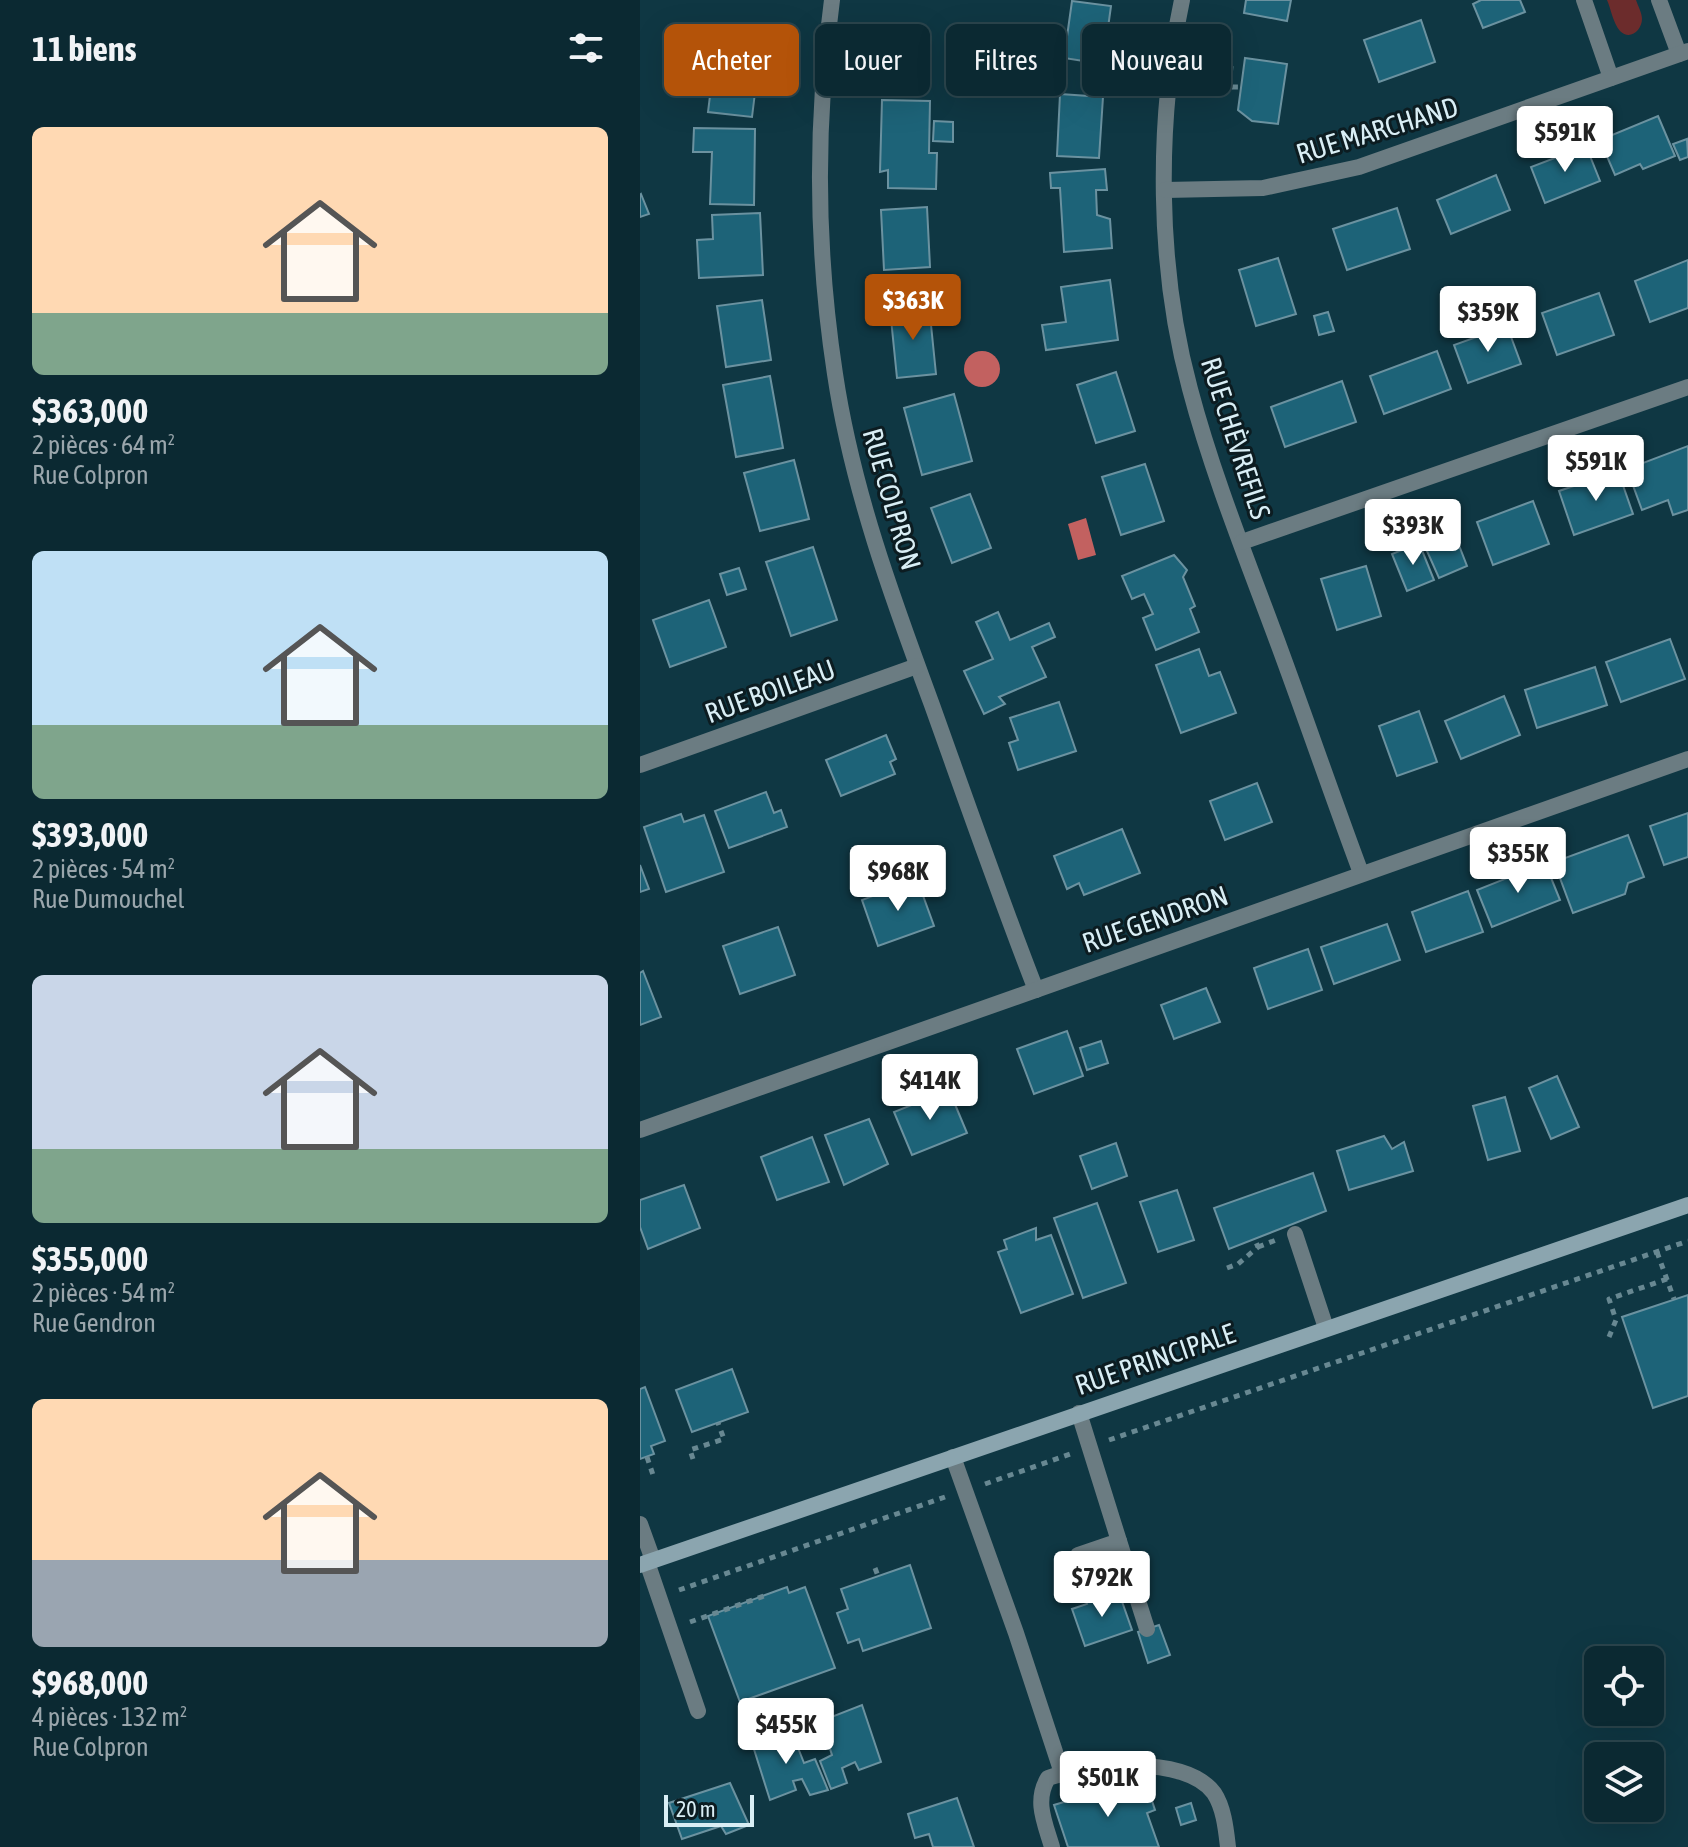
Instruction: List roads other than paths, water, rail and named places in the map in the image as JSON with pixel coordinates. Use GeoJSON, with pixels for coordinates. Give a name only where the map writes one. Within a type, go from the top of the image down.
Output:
{"type":"FeatureCollection","features":[{"type":"Feature","properties":{"kind":"street","name":"RUE COLPRON"},"geometry":{"type":"LineString","coordinates":[[832,0],[825,52],[819,173],[820,233],[830,338],[843,418],[880,558],[1036,990]]}},
{"type":"Feature","properties":{"kind":"street","name":"RUE CHÈVREFILS"},"geometry":{"type":"LineString","coordinates":[[1182,0],[1170,76],[1165,190],[1170,272],[1186,374],[1199,422],[1361,873]]}},
{"type":"Feature","properties":{"kind":"street"},"geometry":{"type":"LineString","coordinates":[[1584,0],[1611,78]]}},
{"type":"Feature","properties":{"kind":"street"},"geometry":{"type":"LineString","coordinates":[[1659,0],[1684,52]]}},
{"type":"Feature","properties":{"kind":"street","name":"RUE MARCHAND"},"geometry":{"type":"LineString","coordinates":[[1165,190],[1263,188],[1321,177],[1399,155],[1684,52]]}},
{"type":"Feature","properties":{"kind":"street"},"geometry":{"type":"LineString","coordinates":[[1242,542],[1688,387]]}},
{"type":"Feature","properties":{"kind":"street","name":"RUE BOILEAU"},"geometry":{"type":"LineString","coordinates":[[640,765],[917,666]]}},
{"type":"Feature","properties":{"kind":"street","name":"RUE GENDRON"},"geometry":{"type":"LineString","coordinates":[[640,1130],[1688,759]]}},
{"type":"Feature","properties":{"kind":"street","name":"RUE PRINCIPALE"},"geometry":{"type":"LineString","coordinates":[[647,1563],[1688,1205]]}},
{"type":"Feature","properties":{"kind":"street"},"geometry":{"type":"LineString","coordinates":[[1295,1234],[1326,1328]]}},
{"type":"Feature","properties":{"kind":"street"},"geometry":{"type":"LineString","coordinates":[[1079,1413],[1147,1629]]}},
{"type":"Feature","properties":{"kind":"street"},"geometry":{"type":"LineString","coordinates":[[953,1457],[1062,1773]]}},
{"type":"Feature","properties":{"kind":"street"},"geometry":{"type":"LineString","coordinates":[[640,1524],[647,1563],[698,1711]]}},
{"type":"Feature","properties":{"kind":"street"},"geometry":{"type":"LineString","coordinates":[[1078,1555],[1119,1541]]}},
{"type":"Feature","properties":{"kind":"street"},"geometry":{"type":"LineString","coordinates":[[1052,1847],[1040,1804],[1041,1790],[1048,1778],[1089,1768],[1119,1767],[1187,1772],[1214,1793],[1221,1810],[1228,1847]]}}]}
